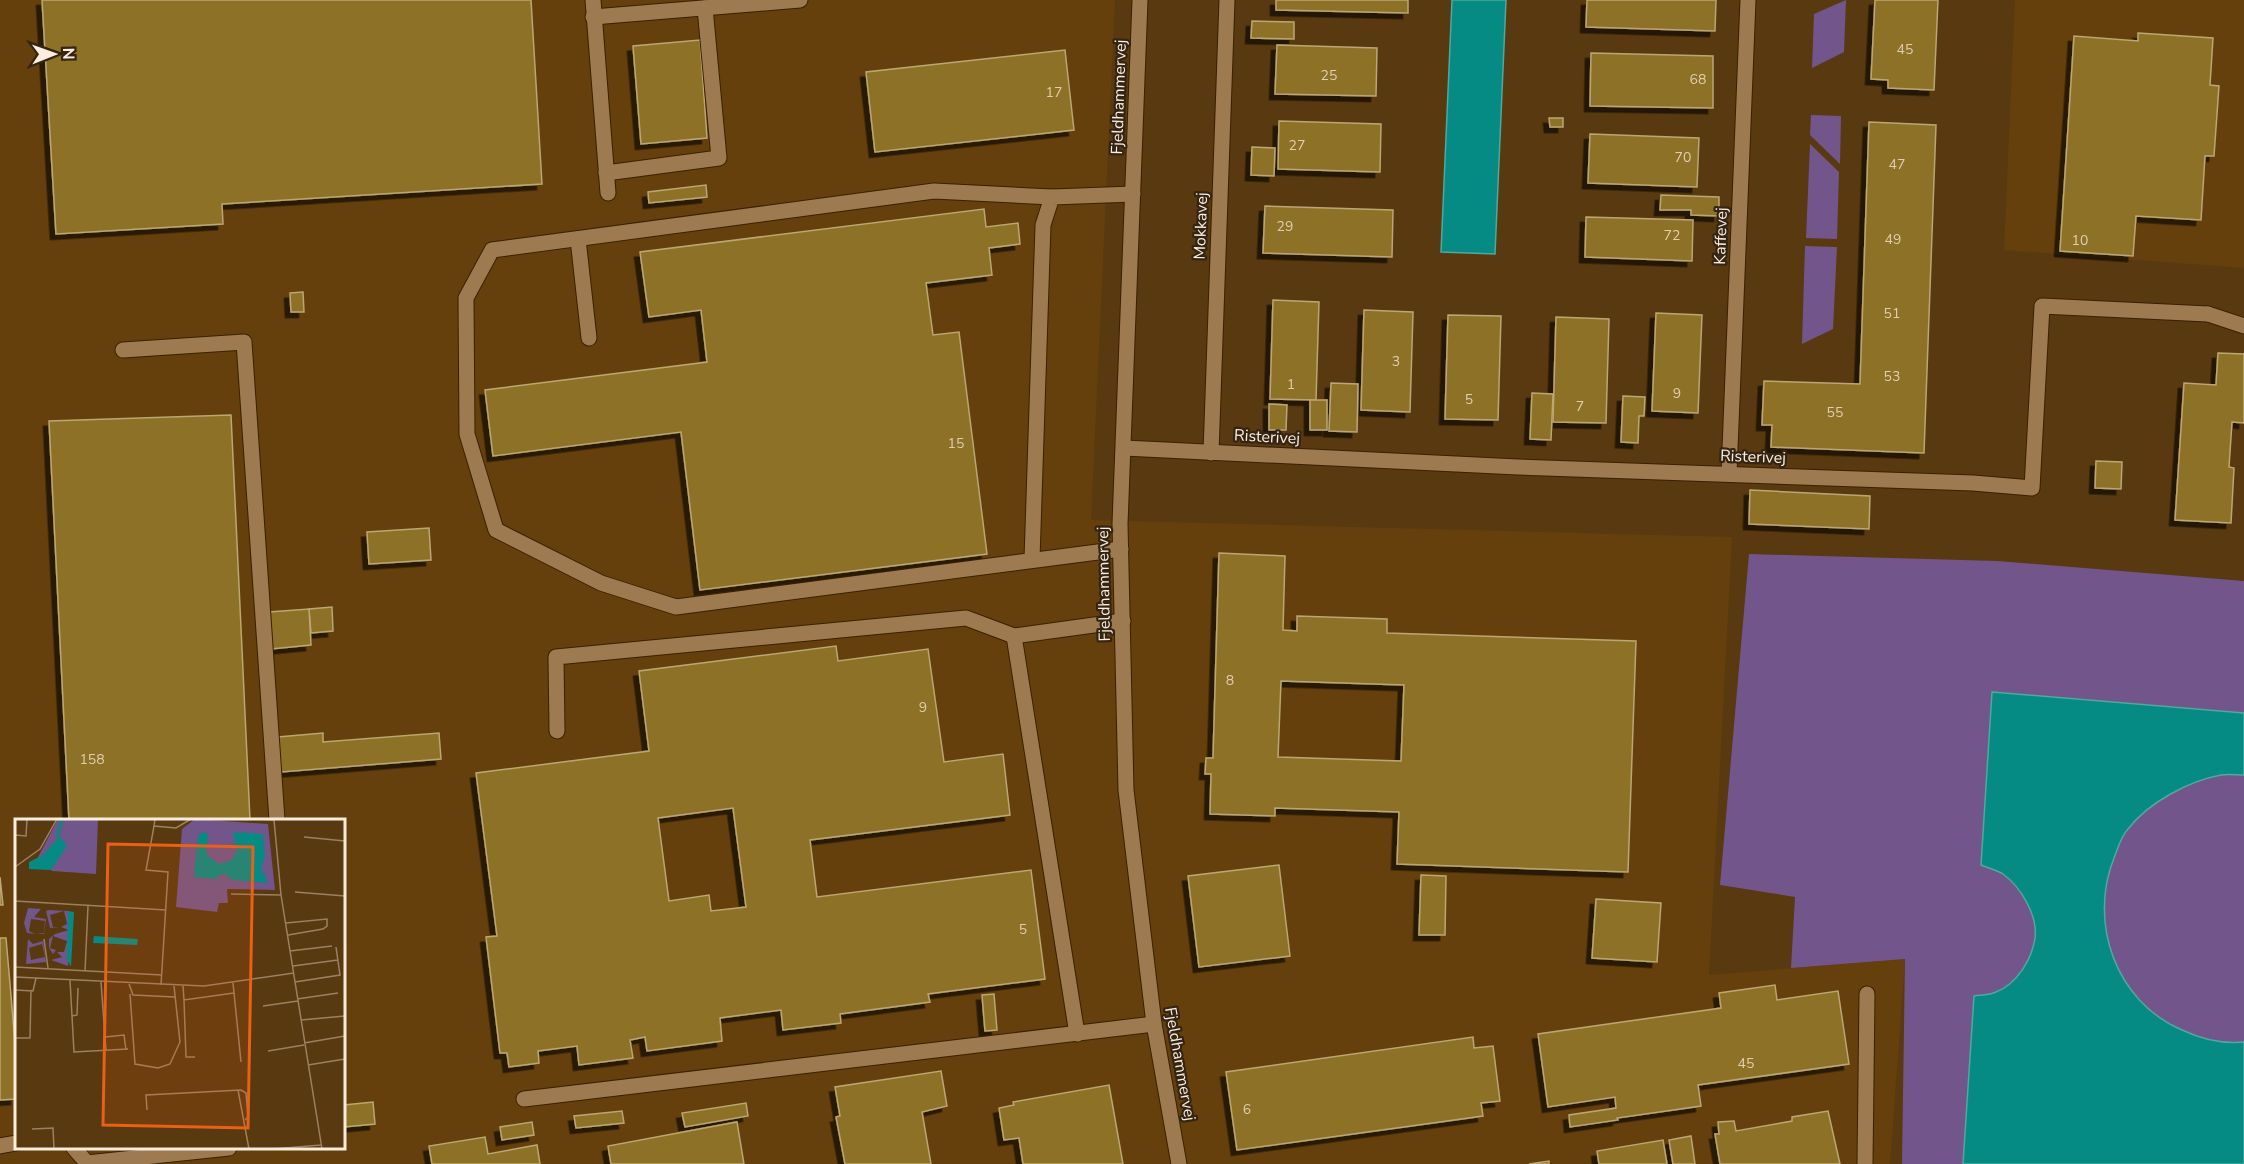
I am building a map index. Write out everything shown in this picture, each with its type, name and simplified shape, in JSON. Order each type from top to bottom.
[{"type":"street","points":[[593,0],[608,193]]},
{"type":"street","points":[[593,17],[800,0]]},
{"type":"street","name":"Fjeldhammervej","points":[[1140,0],[1121,549],[1126,790],[1154,1024],[1179,1164]]},
{"type":"street","name":"Mokkavej","points":[[1211,453],[1227,0]]},
{"type":"street","name":"Kaffevej","points":[[1729,474],[1748,0]]},
{"type":"street","points":[[606,173],[719,158],[705,8]]},
{"type":"street","points":[[1121,549],[676,607],[601,583],[496,530],[467,434],[466,298],[492,250],[934,191],[1052,197],[1133,194]]},
{"type":"street","points":[[1032,559],[1043,225],[1052,197]]},
{"type":"street","points":[[578,238],[589,338]]},
{"type":"street","name":"Risterivej","points":[[1124,448],[1974,483],[2032,488],[2042,306],[2208,314],[2244,326]]},
{"type":"street","points":[[123,350],[244,342],[278,819]]},
{"type":"street","points":[[557,731],[556,657],[966,618],[1014,636],[1123,621]]},
{"type":"street","points":[[1014,636],[1077,1034]]},
{"type":"street","points":[[1865,1164],[1867,994]]},
{"type":"street","points":[[524,1100],[1154,1024]]},
{"type":"street","points":[[0,1146],[15,1143]]},
{"type":"street","points":[[75,1149],[87,1163],[220,1149]]},
{"type":"shaded area","points":[[0,0],[1115,0],[1091,520],[1732,537],[1709,975],[1905,959],[1890,1164],[0,1164]]},
{"type":"shaded area","points":[[1846,0],[1844,52],[1812,68],[1814,14]]},
{"type":"shaded area","points":[[2015,0],[2244,0],[2244,268],[2004,250]]},
{"type":"shaded area","points":[[1811,115],[1841,116],[1840,164],[1810,135]]},
{"type":"shaded area","points":[[1810,144],[1839,172],[1837,239],[1806,238]]},
{"type":"shaded area","points":[[1805,246],[1837,247],[1833,329],[1802,344]]},
{"type":"shaded area","points":[[1749,554],[1997,561],[2244,581],[2244,1164],[1902,1164],[1905,959],[1791,968],[1795,897],[1720,885]]},
{"type":"water","points":[[1452,0],[1506,0],[1495,254],[1441,252]]},
{"type":"water","points":[[1992,692],[2244,713],[2244,775],[2221,775],[2195,782],[2170,794],[2136,819],[2123,835],[2114,858],[2107,883],[2104,908],[2113,958],[2125,980],[2140,1000],[2159,1017],[2189,1033],[2220,1041],[2244,1042],[2244,1164],[1963,1164],[1974,996],[1994,993],[2011,983],[2027,962],[2035,938],[2034,921],[2022,894],[2003,874],[1981,865]]},
{"type":"building","points":[[42,0],[531,0],[542,184],[222,204],[223,224],[56,234]]},
{"type":"building","points":[[1276,0],[1408,0],[1408,13],[1276,10]]},
{"type":"building","points":[[1587,0],[1716,0],[1715,31],[1586,27]]},
{"type":"building","points":[[1875,0],[1938,0],[1934,90],[1888,88],[1888,80],[1871,79]]},
{"type":"building","points":[[1252,21],[1294,22],[1294,39],[1251,38]]},
{"type":"building","points":[[2138,33],[2213,38],[2210,85],[2219,86],[2214,156],[2205,156],[2201,220],[2136,216],[2133,256],[2060,251],[2074,36],[2138,41]]},
{"type":"building","points":[[700,40],[707,138],[641,144],[633,46]]},
{"type":"building","points":[[1277,45],[1377,48],[1376,96],[1275,94]]},
{"type":"building","points":[[1065,50],[1074,130],[875,152],[866,72]]},
{"type":"building","points":[[1591,53],[1713,56],[1713,108],[1590,106]]},
{"type":"building","points":[[1549,118],[1563,118],[1563,127],[1550,127]]},
{"type":"building","points":[[1279,121],[1381,124],[1380,172],[1278,169]]},
{"type":"building","points":[[1869,122],[1936,125],[1924,453],[1771,447],[1772,425],[1762,425],[1764,381],[1860,384]]},
{"type":"building","points":[[1590,134],[1699,138],[1697,187],[1588,183]]},
{"type":"building","points":[[1252,147],[1275,148],[1274,176],[1251,175]]},
{"type":"building","points":[[706,185],[707,197],[649,203],[648,192]]},
{"type":"building","points":[[1661,195],[1719,197],[1719,216],[1691,215],[1691,210],[1660,210]]},
{"type":"building","points":[[1265,206],[1393,210],[1392,257],[1263,253]]},
{"type":"building","points":[[984,209],[986,227],[1018,223],[1020,244],[989,248],[992,275],[926,283],[933,335],[959,332],[987,554],[700,590],[681,432],[493,456],[485,390],[707,362],[701,310],[649,317],[640,252]]},
{"type":"building","points":[[1586,217],[1693,220],[1692,261],[1585,257]]},
{"type":"building","points":[[303,292],[304,312],[291,312],[290,293]]},
{"type":"building","points":[[1273,300],[1319,302],[1316,400],[1270,399]]},
{"type":"building","points":[[1364,310],[1413,312],[1410,412],[1361,410]]},
{"type":"building","points":[[1656,313],[1702,315],[1698,413],[1652,411]]},
{"type":"building","points":[[1448,315],[1501,316],[1498,420],[1445,419]]},
{"type":"building","points":[[1556,317],[1609,319],[1606,423],[1553,422]]},
{"type":"building","points":[[2218,353],[2244,354],[2244,423],[2232,422],[2229,467],[2234,468],[2231,523],[2175,520],[2184,383],[2216,385]]},
{"type":"building","points":[[1331,383],[1358,384],[1357,432],[1329,431]]},
{"type":"building","points":[[1532,393],[1553,394],[1551,440],[1530,439]]},
{"type":"building","points":[[1623,396],[1645,397],[1644,416],[1639,416],[1638,443],[1621,442]]},
{"type":"building","points":[[1310,400],[1327,400],[1327,430],[1310,430]]},
{"type":"building","points":[[1269,404],[1287,405],[1286,430],[1269,430]]},
{"type":"building","points":[[231,415],[250,819],[69,819],[49,421]]},
{"type":"building","points":[[2096,461],[2122,462],[2121,489],[2095,488]]},
{"type":"building","points":[[1750,490],[1870,496],[1869,529],[1749,524]]},
{"type":"building","points":[[429,528],[431,560],[369,564],[367,532]]},
{"type":"building","points":[[1219,553],[1285,556],[1283,630],[1297,631],[1297,616],[1387,619],[1387,633],[1636,641],[1628,872],[1397,864],[1399,812],[1275,808],[1275,816],[1210,814],[1211,774],[1205,774],[1206,758],[1213,758]],"holes":[[[1281,681],[1404,685],[1401,761],[1278,757]]]},
{"type":"building","points":[[332,607],[333,631],[311,633],[309,609]]},
{"type":"building","points":[[309,609],[311,645],[271,649],[269,612]]},
{"type":"building","points":[[836,646],[838,661],[928,649],[944,762],[1003,754],[1010,815],[810,840],[817,897],[1031,870],[1045,979],[928,994],[930,1002],[840,1014],[841,1023],[783,1030],[781,1010],[720,1018],[722,1041],[647,1051],[645,1037],[630,1040],[633,1058],[579,1065],[577,1046],[538,1051],[539,1063],[509,1067],[507,1053],[500,1053],[486,937],[497,936],[476,773],[649,751],[639,671]],"holes":[[[733,808],[746,907],[711,911],[709,895],[669,901],[658,818]]]},
{"type":"building","points":[[323,733],[323,742],[439,733],[441,759],[281,772],[278,737]]},
{"type":"building","points":[[1279,865],[1290,956],[1199,967],[1188,876]]},
{"type":"building","points":[[1421,875],[1446,876],[1445,935],[1419,935]]},
{"type":"building","points":[[0,877],[3,905],[0,905]]},
{"type":"building","points":[[1596,899],[1661,903],[1657,962],[1592,958]]},
{"type":"building","points":[[0,938],[6,938],[15,1042],[15,1099],[0,1100]]},
{"type":"building","points":[[1775,985],[1777,1000],[1838,991],[1849,1064],[1698,1085],[1701,1106],[1570,1127],[1569,1115],[1616,1108],[1615,1097],[1548,1107],[1538,1034],[1721,1008],[1719,993]]},
{"type":"building","points":[[994,994],[997,1030],[985,1031],[982,995]]},
{"type":"building","points":[[1473,1037],[1474,1048],[1493,1046],[1500,1101],[1481,1103],[1483,1116],[1237,1150],[1226,1072]]},
{"type":"building","points":[[941,1071],[947,1106],[922,1112],[931,1164],[845,1164],[836,1117],[840,1116],[835,1087]]},
{"type":"building","points":[[1109,1085],[1123,1164],[1023,1164],[1019,1138],[1004,1140],[999,1108],[1014,1105],[1013,1102]]},
{"type":"building","points":[[373,1102],[375,1124],[345,1127],[345,1105]]},
{"type":"building","points":[[746,1103],[748,1116],[685,1127],[682,1113]]},
{"type":"building","points":[[622,1111],[624,1123],[576,1128],[574,1116]]},
{"type":"building","points":[[1828,1111],[1840,1164],[1720,1164],[1715,1134],[1719,1134],[1718,1122],[1734,1121],[1736,1131],[1792,1121],[1792,1117]]},
{"type":"building","points":[[532,1122],[534,1135],[502,1140],[500,1127]]},
{"type":"building","points":[[737,1122],[744,1164],[611,1164],[608,1146]]},
{"type":"building","points":[[1691,1136],[1695,1164],[1673,1164],[1669,1140]]},
{"type":"building","points":[[485,1137],[488,1154],[537,1145],[540,1164],[432,1164],[429,1146]]},
{"type":"building","points":[[1663,1140],[1667,1164],[1599,1164],[1597,1151]]},
{"type":"building","points":[[1549,1161],[1549,1164],[1529,1164]]}]
